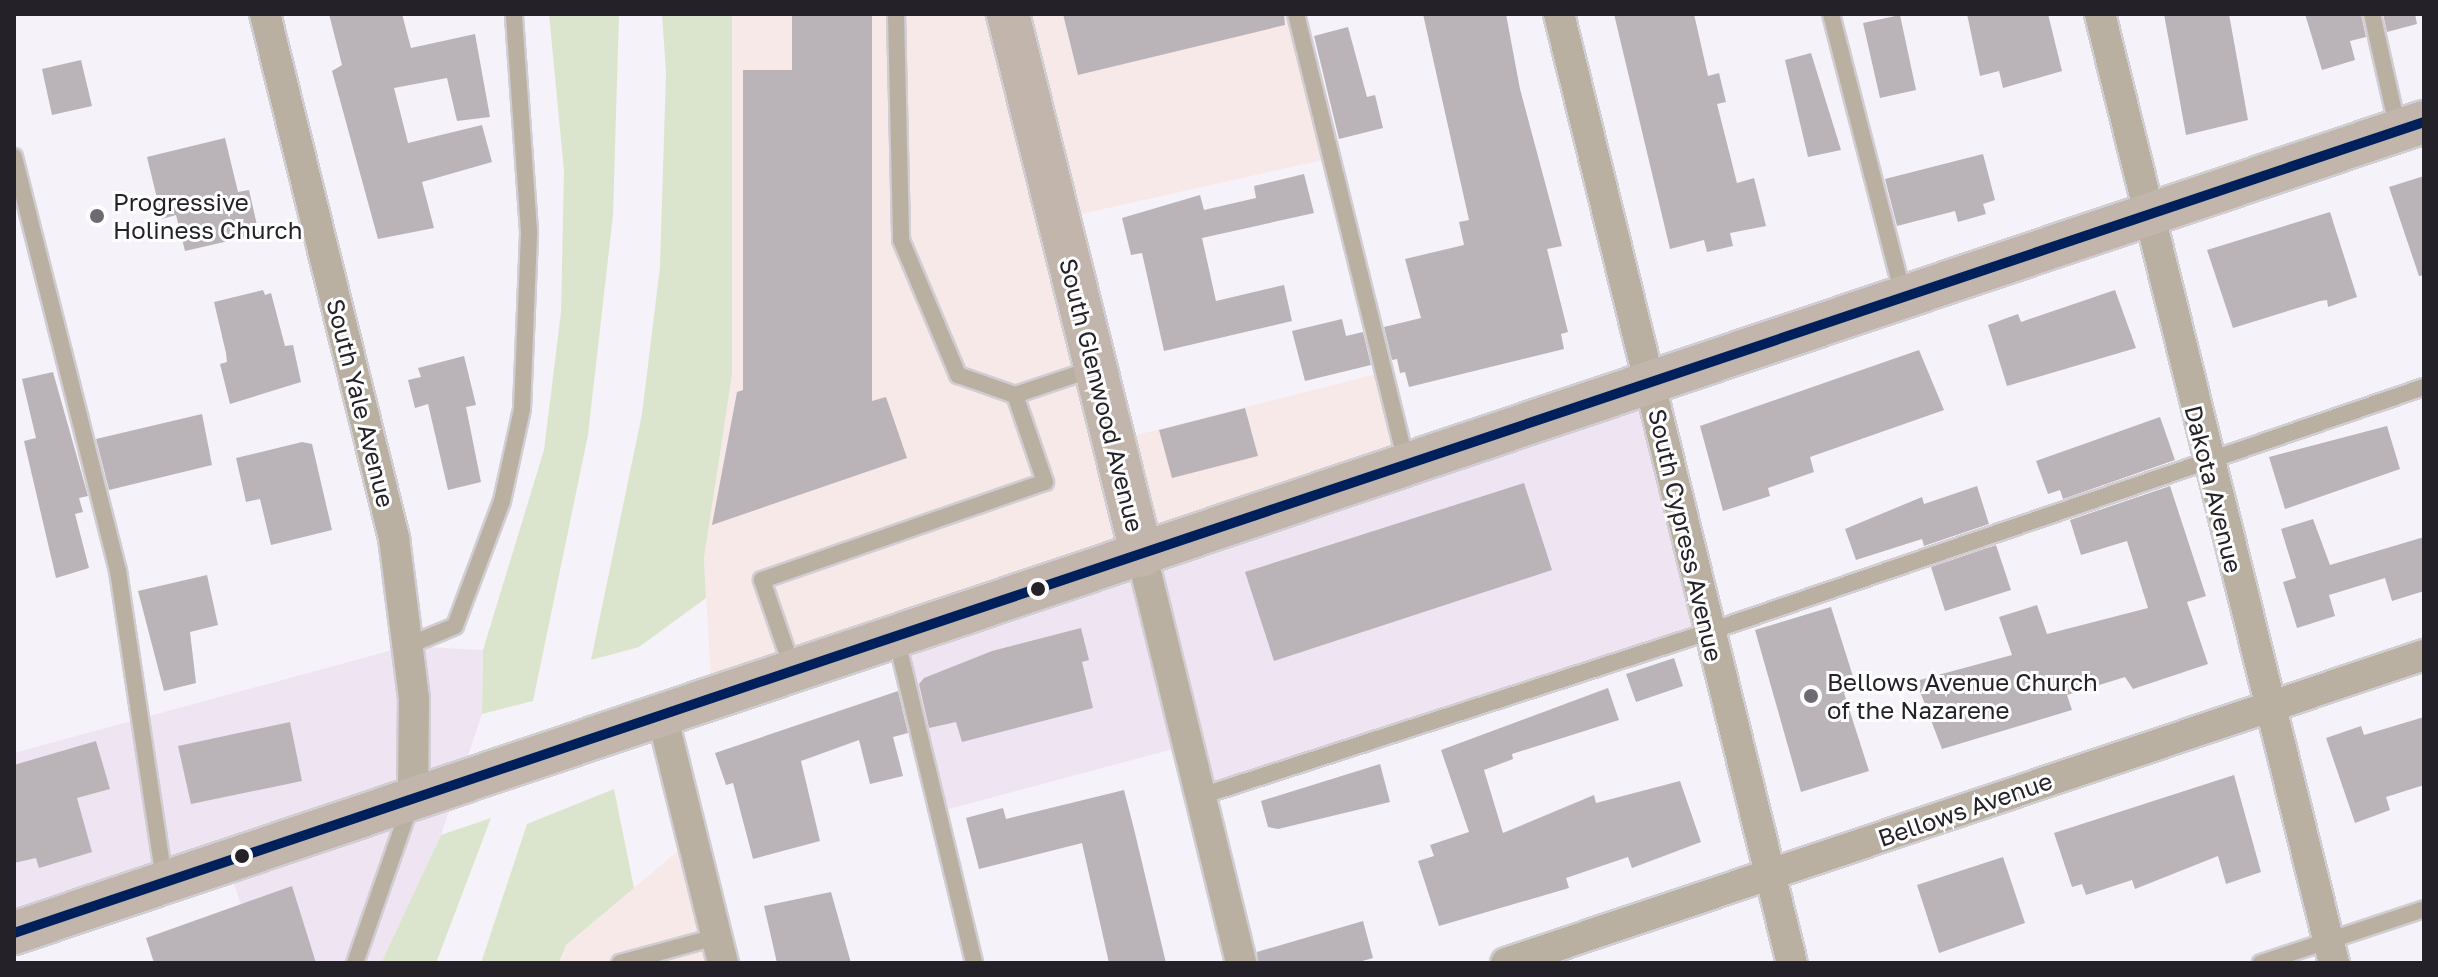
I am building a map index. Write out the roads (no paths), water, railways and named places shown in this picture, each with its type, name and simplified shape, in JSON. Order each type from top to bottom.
[{"type":"street","name":"South Yale Avenue","points":[[265,14],[394,538],[414,698],[413,798]]},
{"type":"street","name":"South Glenwood Avenue","points":[[1008,14],[1241,963]]},
{"type":"street","name":"South Cypress Avenue","points":[[1559,14],[1708,632],[1792,963]]},
{"type":"street","name":"Dakota Avenue","points":[[2100,14],[2207,463],[2331,952]]},
{"type":"street","points":[[14,933],[2411,127]]},
{"type":"street","name":"Bellows Avenue","points":[[1506,963],[2424,655]]},
{"type":"street","points":[[662,715],[720,950]]},
{"type":"lane","points":[[407,646],[455,626],[502,501],[522,409],[529,231],[514,14]]},
{"type":"lane","points":[[896,14],[901,240],[958,375],[1015,395],[1096,368]]},
{"type":"lane","points":[[1296,14],[1407,466]]},
{"type":"lane","points":[[1831,14],[1904,298]]},
{"type":"lane","points":[[2372,14],[2411,127]]},
{"type":"lane","points":[[14,157],[118,571],[164,882]]},
{"type":"lane","points":[[1201,796],[1708,632],[2424,387]]},
{"type":"lane","points":[[794,671],[762,580],[1045,482],[1015,395]]},
{"type":"lane","points":[[896,637],[974,963]]},
{"type":"lane","points":[[355,963],[413,798]]},
{"type":"lane","points":[[2261,963],[2331,952],[2424,909]]},
{"type":"lane","points":[[620,963],[720,950]]},
{"type":"place","name":"Progressive Holiness Church","points":[[97,216]]},
{"type":"place","name":"Bellows Avenue Church of the Nazarene","points":[[1811,696]]}]
